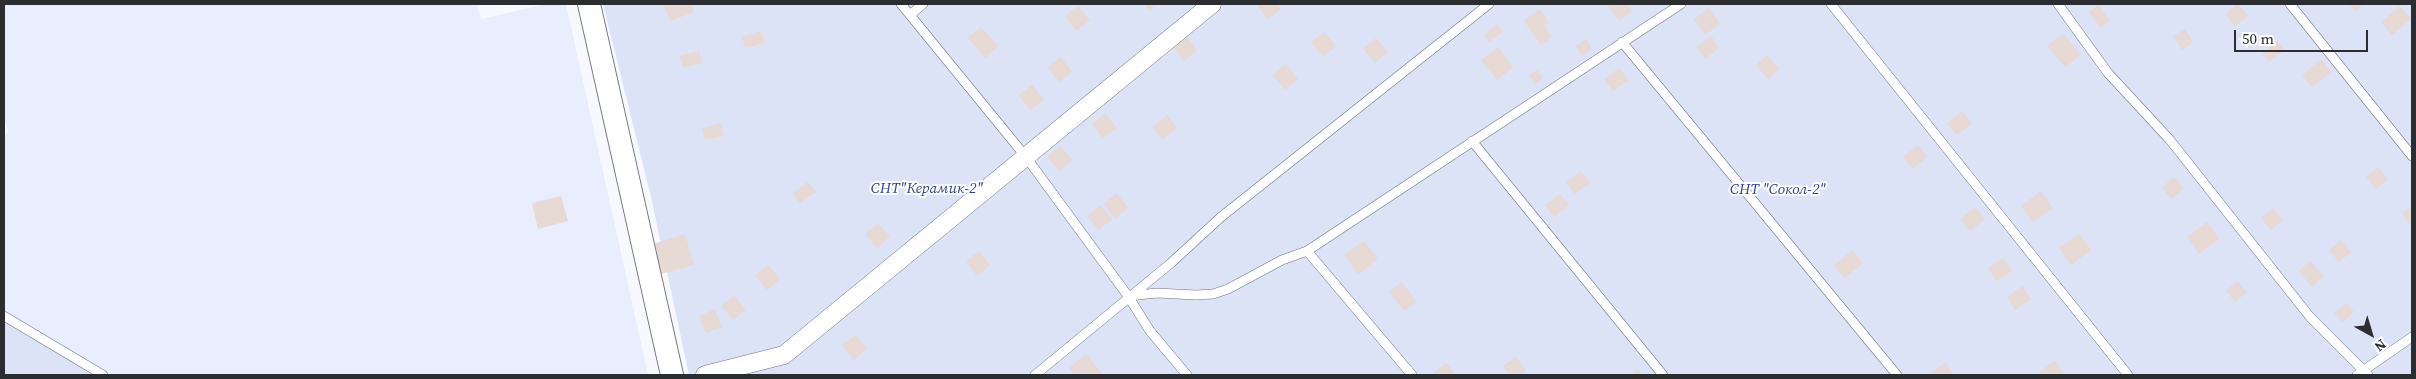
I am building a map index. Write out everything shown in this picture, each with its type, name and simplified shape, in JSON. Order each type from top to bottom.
[{"type":"street","points":[[589,4],[672,375]]},
{"type":"street","points":[[704,375],[784,355],[1212,4]]},
{"type":"lane","points":[[901,4],[1026,157],[1128,296],[1150,330],[1187,375]]},
{"type":"lane","points":[[910,15],[923,4]]},
{"type":"lane","points":[[1035,375],[1128,296],[1171,263],[1222,218],[1489,4]]},
{"type":"lane","points":[[1128,296],[1157,292],[1196,296],[1213,294],[1228,289],[1282,260],[1307,251],[1681,4]]},
{"type":"lane","points":[[1831,4],[2128,375]]},
{"type":"lane","points":[[2058,4],[2108,73],[2170,140],[2310,317],[2363,374],[2412,337]]},
{"type":"lane","points":[[2290,4],[2412,156]]},
{"type":"lane","points":[[1622,42],[1898,375]]},
{"type":"lane","points":[[1472,141],[1663,375]]},
{"type":"lane","points":[[1307,251],[1412,375]]},
{"type":"lane","points":[[4,316],[102,375]]},
{"type":"shaded area","points":[[4,4],[477,4],[481,19],[546,4],[566,4],[648,375],[92,375],[4,312],[4,140],[8,131],[4,116]]},
{"type":"green space","points":[[603,4],[2412,4],[2412,375],[689,375],[651,197]]},
{"type":"green space","points":[[4,312],[15,321],[92,375],[4,375]]},
{"type":"building","points":[[663,4],[691,4],[694,12],[670,21]]},
{"type":"building","points":[[1144,4],[1157,4],[1149,10]]},
{"type":"building","points":[[1256,4],[1277,4],[1281,9],[1268,19]]},
{"type":"building","points":[[1607,4],[1627,4],[1632,11],[1619,21]]},
{"type":"building","points":[[2238,4],[2248,16],[2235,26],[2225,14]]},
{"type":"building","points":[[2349,4],[2364,4],[2355,11]]},
{"type":"building","points":[[2098,5],[2110,20],[2101,28],[2089,12]]},
{"type":"building","points":[[1078,6],[1090,20],[1076,31],[1065,16]]},
{"type":"building","points":[[2400,6],[2411,19],[2392,35],[2381,22]]},
{"type":"building","points":[[1709,8],[1720,24],[1705,35],[1694,19]]},
{"type":"building","points":[[1540,9],[1549,22],[1544,26],[1552,37],[1541,45],[1524,21]]},
{"type":"building","points":[[1497,24],[1503,31],[1489,42],[1484,35]]},
{"type":"building","points":[[981,27],[998,46],[985,58],[968,38]]},
{"type":"building","points":[[2185,29],[2193,42],[2182,50],[2173,36]]},
{"type":"building","points":[[761,31],[764,43],[745,48],[742,36]]},
{"type":"building","points":[[1324,32],[1336,46],[1323,57],[1311,42]]},
{"type":"building","points":[[2063,33],[2081,55],[2065,67],[2047,46]]},
{"type":"building","points":[[1186,36],[1197,50],[1184,61],[1173,47]]},
{"type":"building","points":[[1711,36],[1719,48],[1705,59],[1696,47]]},
{"type":"building","points":[[1376,38],[1388,52],[1375,63],[1363,49]]},
{"type":"building","points":[[1586,39],[1592,49],[1582,56],[1576,46]]},
{"type":"building","points":[[2277,41],[2285,50],[2269,62],[2262,53]]},
{"type":"building","points":[[1498,47],[1513,67],[1497,80],[1481,60]]},
{"type":"building","points":[[699,51],[702,63],[683,68],[679,56]]},
{"type":"building","points":[[1767,55],[1779,69],[1768,79],[1756,65]]},
{"type":"building","points":[[1061,57],[1072,72],[1059,82],[1047,67]]},
{"type":"building","points":[[2321,59],[2331,72],[2312,87],[2302,75]]},
{"type":"building","points":[[1286,64],[1298,79],[1285,90],[1273,75]]},
{"type":"building","points":[[1619,68],[1628,80],[1613,91],[1604,79]]},
{"type":"building","points":[[1537,70],[1543,78],[1535,84],[1529,75]]},
{"type":"building","points":[[1032,85],[1044,100],[1030,110],[1019,95]]},
{"type":"building","points":[[1962,111],[1972,123],[1957,135],[1947,123]]},
{"type":"building","points":[[1105,113],[1117,128],[1103,138],[1092,124]]},
{"type":"building","points":[[1167,115],[1177,128],[1163,140],[1152,127]]},
{"type":"building","points":[[721,123],[724,136],[705,140],[702,128]]},
{"type":"building","points":[[1918,145],[1927,157],[1913,169],[1903,157]]},
{"type":"building","points":[[1061,146],[1072,160],[1059,171],[1047,156]]},
{"type":"building","points":[[2378,167],[2388,179],[2376,189],[2366,177]]},
{"type":"building","points":[[1581,171],[1590,183],[1575,194],[1566,182]]},
{"type":"building","points":[[2174,177],[2184,189],[2171,199],[2162,187]]},
{"type":"building","points":[[808,182],[816,192],[800,203],[793,193]]},
{"type":"building","points":[[2041,191],[2053,208],[2033,222],[2021,206]]},
{"type":"building","points":[[1117,193],[1128,208],[1115,218],[1103,204]]},
{"type":"building","points":[[1560,194],[1569,205],[1554,217],[1545,205]]},
{"type":"building","points":[[561,196],[568,221],[538,229],[532,203]]},
{"type":"building","points":[[1100,205],[1112,219],[1099,230],[1087,216]]},
{"type":"building","points":[[2412,206],[2412,227],[2402,213]]},
{"type":"building","points":[[1975,207],[1985,219],[1970,231],[1960,219]]},
{"type":"building","points":[[2273,208],[2283,220],[2271,230],[2261,218]]},
{"type":"building","points":[[2207,222],[2219,239],[2199,254],[2187,237]]},
{"type":"building","points":[[878,223],[890,237],[877,248],[865,234]]},
{"type":"building","points":[[685,234],[694,265],[661,274],[653,244]]},
{"type":"building","points":[[2079,234],[2091,250],[2071,265],[2059,248]]},
{"type":"building","points":[[2341,240],[2351,252],[2339,262],[2329,250]]},
{"type":"building","points":[[1364,241],[1378,259],[1358,274],[1344,255]]},
{"type":"building","points":[[1852,250],[1863,263],[1845,278],[1834,266]]},
{"type":"building","points":[[979,251],[990,265],[977,276],[966,261]]},
{"type":"building","points":[[2003,258],[2012,271],[1996,281],[1988,268]]},
{"type":"building","points":[[2310,261],[2324,276],[2312,287],[2299,271]]},
{"type":"building","points":[[768,265],[780,279],[767,290],[755,275]]},
{"type":"building","points":[[2237,281],[2247,292],[2235,302],[2226,291]]},
{"type":"building","points":[[1402,282],[1417,302],[1404,311],[1389,292]]},
{"type":"building","points":[[2022,286],[2031,299],[2015,310],[2007,297]]},
{"type":"building","points":[[734,295],[746,310],[733,320],[721,306]]},
{"type":"building","points":[[2346,303],[2354,312],[2342,322],[2334,313]]},
{"type":"building","points":[[715,309],[722,327],[706,333],[699,316]]},
{"type":"building","points":[[856,335],[867,349],[854,360],[842,345]]},
{"type":"building","points":[[1086,354],[1103,375],[1075,375],[1069,368]]},
{"type":"building","points":[[1516,357],[1526,371],[1520,375],[1510,375],[1503,366]]},
{"type":"building","points":[[2055,361],[2064,374],[2042,375],[2039,372]]},
{"type":"building","points":[[1946,362],[1954,375],[1932,375],[1930,373]]},
{"type":"building","points":[[1446,363],[1456,375],[1435,375],[1433,373]]},
{"type":"building","points":[[1638,369],[1642,375],[1629,375]]},
{"type":"park label","name":"СНТ\"Керамик-2\"","points":[[927,189]]},
{"type":"park label","name":"СНТ \"Сокол-2\"","points":[[1778,190]]}]
